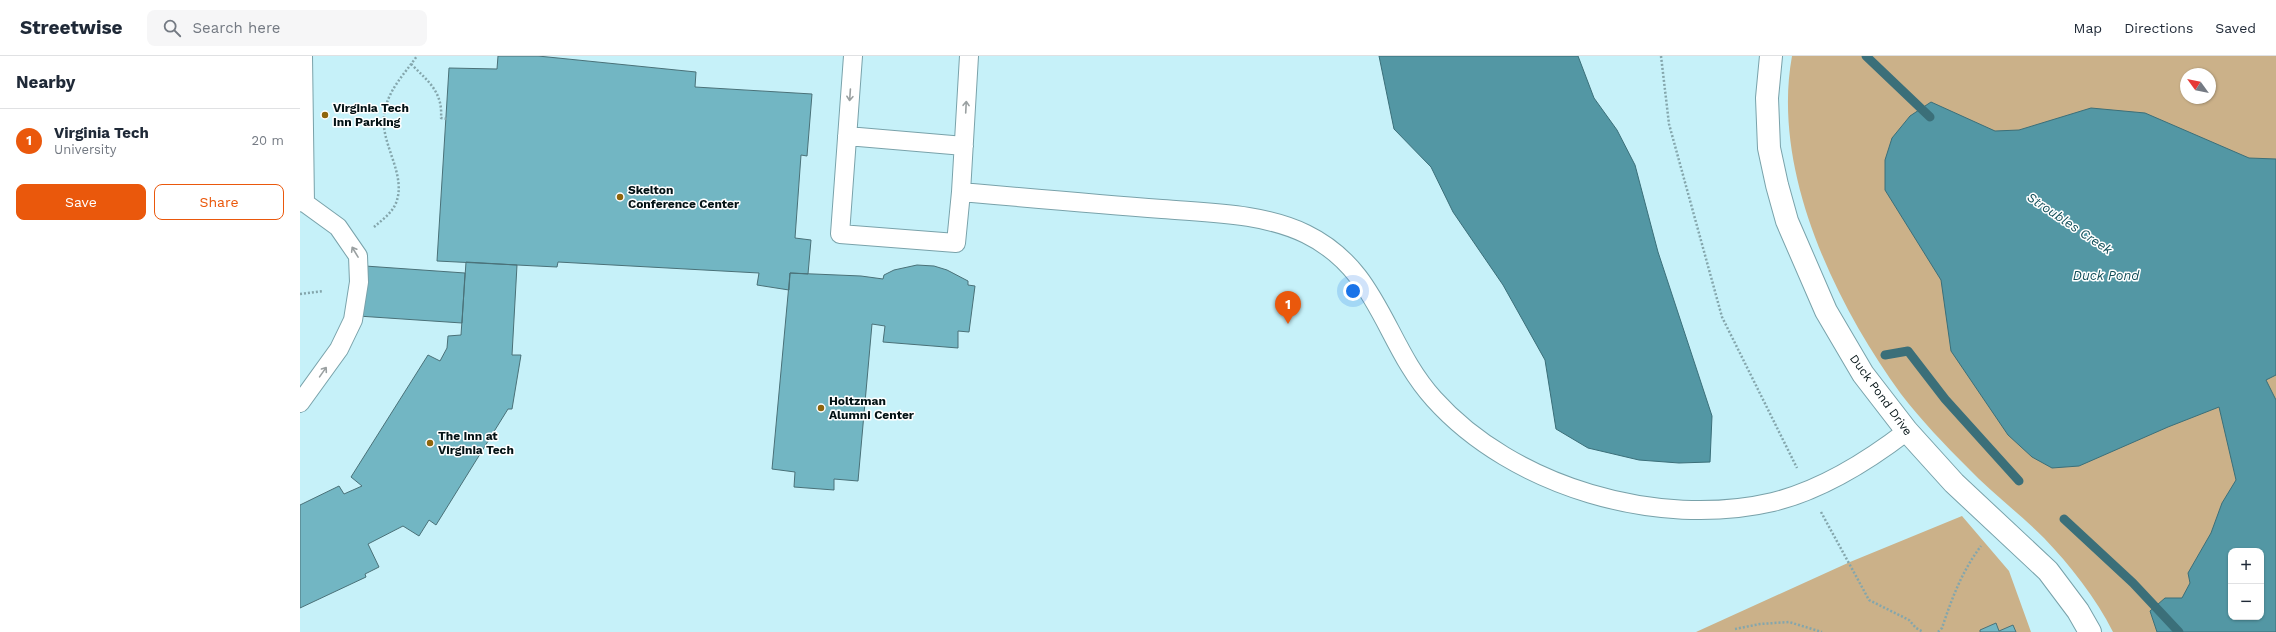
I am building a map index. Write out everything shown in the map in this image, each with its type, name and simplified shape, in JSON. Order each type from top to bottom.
[{"type":"street","name":"Duck Pond Drive","points":[[1771,56],[1767,98],[1770,148],[1777,185],[1787,221],[1826,311],[1863,374],[1907,431],[1954,483],[2048,571],[2078,611],[2090,632]]},
{"type":"lane","points":[[300,403],[340,349],[353,320],[359,282],[358,256],[338,227],[302,203],[302,56]]},
{"type":"lane","points":[[853,56],[840,234],[956,243],[961,192],[969,56]]},
{"type":"lane","points":[[847,136],[964,146]]},
{"type":"lane","points":[[961,192],[1224,214],[1276,222],[1306,234],[1330,248],[1354,270],[1372,293],[1419,379],[1453,419],[1477,437],[1533,472],[1563,485],[1596,496],[1629,504],[1696,509],[1734,508],[1773,502],[1809,490],[1880,452],[1907,431]]},
{"type":"path","points":[[374,227],[390,213],[396,203],[398,194],[396,174],[384,134],[384,117],[387,100],[397,82],[416,56]]},
{"type":"path","points":[[1661,56],[1669,124],[1722,317],[1800,474]]},
{"type":"path","points":[[411,64],[436,89],[440,99],[441,118],[448,119]]},
{"type":"path","points":[[300,294],[323,291]]},
{"type":"path","points":[[1819,508],[1869,600],[1909,620],[1916,628],[1923,632]]},
{"type":"path","points":[[1938,632],[1942,628],[1955,590],[1971,559],[1983,544]]},
{"type":"path","points":[[1735,629],[1760,624],[1789,622],[1822,632]]},
{"type":"shaded area","points":[[1792,56],[2276,56],[2276,632],[2113,632],[2091,594],[2063,559],[2044,538],[1977,477],[1933,432],[1901,394],[1877,358],[1853,319],[1832,277],[1814,234],[1800,189],[1791,145],[1788,100]]},
{"type":"shaded area","points":[[1962,516],[2009,571],[2031,632],[1696,632],[1850,562]]},
{"type":"water","points":[[1379,56],[1578,56],[1594,98],[1617,130],[1635,165],[1658,252],[1712,416],[1710,462],[1679,463],[1639,460],[1588,448],[1556,429],[1545,360],[1503,285],[1453,212],[1431,167],[1394,129]]},
{"type":"water","name":"Duck Pond","points":[[1931,102],[1995,131],[2019,130],[2091,108],[2145,113],[2249,158],[2276,159],[2276,375],[2266,380],[2276,400],[2276,632],[2157,632],[2150,611],[2165,598],[2182,598],[2190,583],[2188,573],[2211,533],[2222,503],[2236,480],[2219,407],[2168,427],[2079,466],[2052,468],[2032,457],[2008,435],[1951,351],[1941,280],[1885,190],[1885,160],[1892,138],[1910,116]]},
{"type":"building","name":"Skelton Conference Center","points":[[498,56],[538,56],[696,72],[695,87],[812,94],[807,156],[801,155],[795,238],[811,240],[808,274],[790,273],[789,290],[757,285],[759,273],[558,262],[557,267],[437,261],[449,68],[497,69]]},
{"type":"building","name":"The Inn at Virginia Tech","points":[[466,262],[517,265],[512,355],[521,355],[512,409],[508,409],[436,525],[429,520],[419,536],[403,526],[368,544],[379,567],[365,574],[366,577],[300,608],[300,505],[339,486],[344,494],[362,486],[351,477],[428,355],[440,361],[447,348],[448,336],[461,335]]},
{"type":"building","name":"Holtzman Alumni Center","points":[[917,265],[934,266],[947,270],[968,281],[968,285],[975,286],[969,332],[958,331],[958,348],[883,342],[885,326],[872,324],[858,481],[834,479],[834,490],[794,487],[795,472],[772,469],[790,273],[861,276],[883,279],[884,275],[894,270]]},
{"type":"building","points":[[365,266],[465,273],[462,323],[358,316]]},
{"type":"building","points":[[1996,623],[1999,631],[2013,625],[2016,632],[1980,632],[1980,630]]},
{"type":"waterway","name":"Stroubles Creek","points":[[1866,56],[1930,117]]},
{"type":"waterway","points":[[1885,355],[1908,351],[1945,399],[2019,481]]},
{"type":"waterway","points":[[2064,519],[2133,583],[2179,632]]},
{"type":"place","name":"Virginia Tech Inn Parking","points":[[325,115]]},
{"type":"place","name":"Skelton Conference Center","points":[[620,197]]},
{"type":"place","name":"Virginia Tech","points":[[1288,324]]},
{"type":"place","name":"Holtzman Alumni Center","points":[[821,408]]},
{"type":"place","name":"The Inn at Virginia Tech","points":[[430,443]]}]
